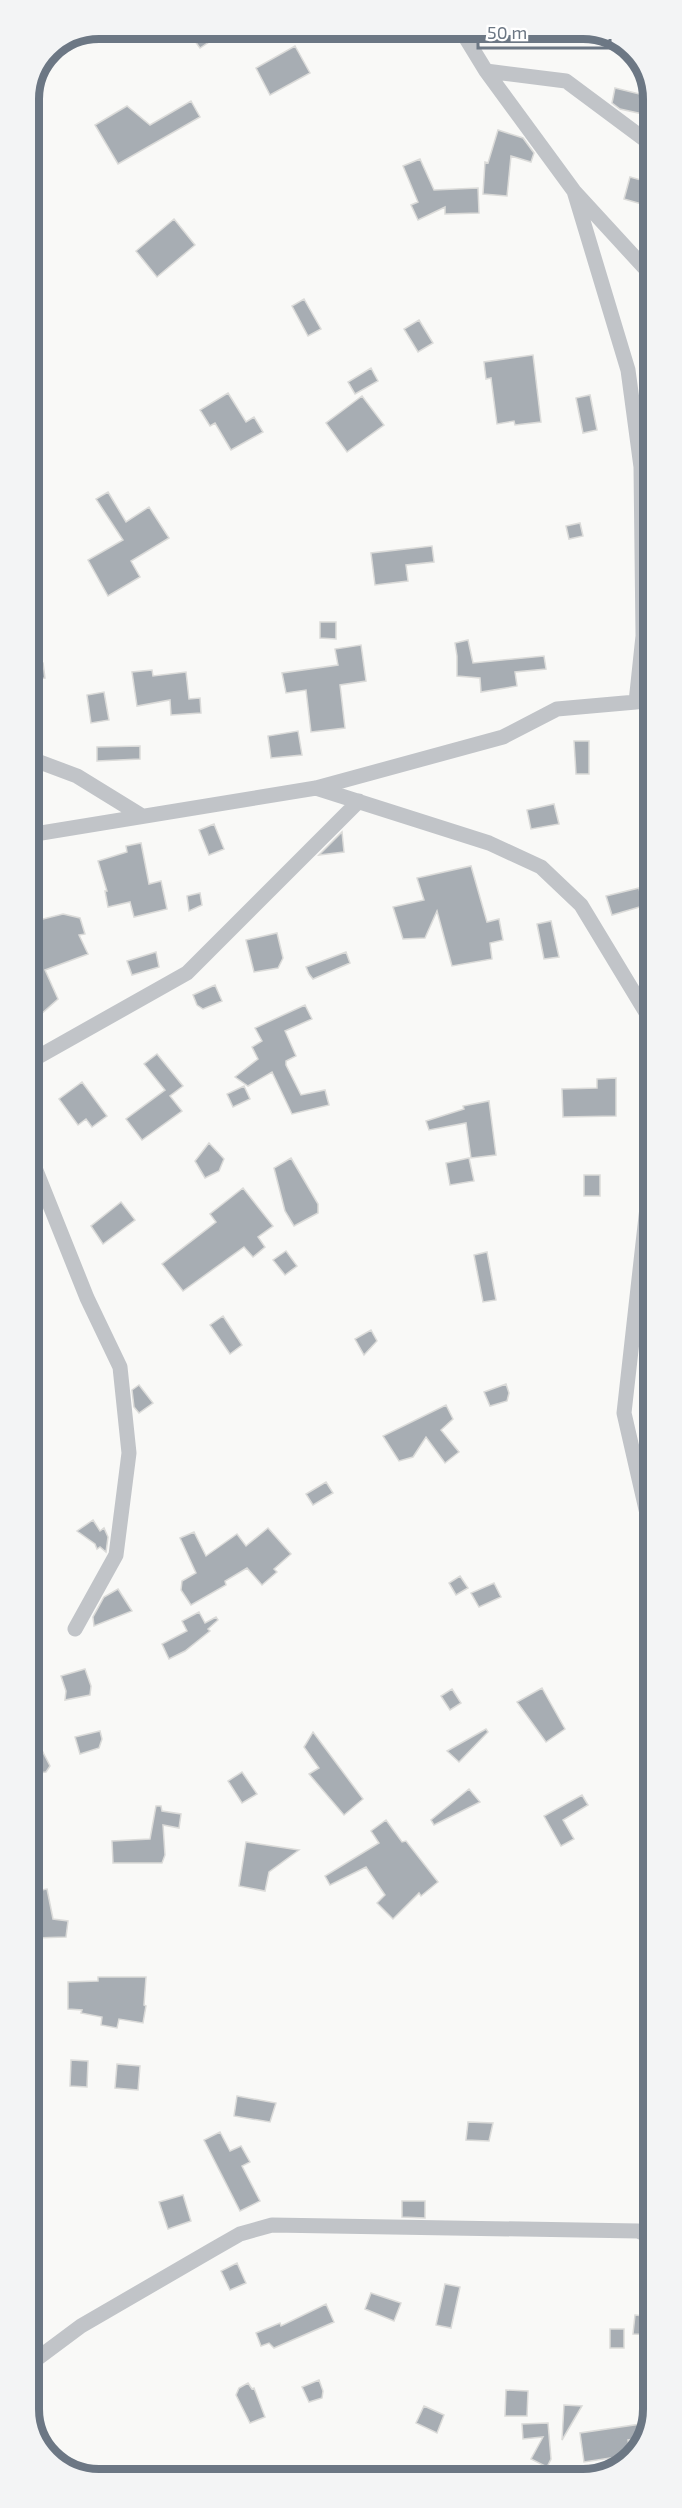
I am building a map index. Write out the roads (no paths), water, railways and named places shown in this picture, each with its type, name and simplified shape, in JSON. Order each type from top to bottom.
[{"type":"street","points":[[466,39],[486,71],[574,191],[643,266]]},
{"type":"street","points":[[486,71],[566,81],[643,138]]},
{"type":"street","points":[[574,191],[628,370],[641,466],[643,636],[636,702]]},
{"type":"street","points":[[39,833],[316,788],[503,737],[557,709],[636,702],[643,696]]},
{"type":"street","points":[[39,762],[77,776],[142,816]]},
{"type":"street","points":[[316,788],[489,843],[541,867],[581,905],[643,1007]]},
{"type":"street","points":[[39,1056],[187,974],[359,801]]},
{"type":"street","points":[[39,1178],[87,1298],[120,1367],[129,1453],[116,1555],[75,1629]]},
{"type":"street","points":[[643,1243],[624,1413],[643,1496]]},
{"type":"street","points":[[39,2357],[81,2326],[240,2234],[272,2225],[638,2231],[643,2233]]}]
